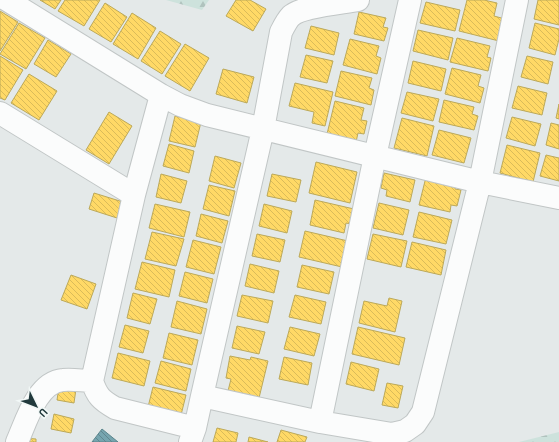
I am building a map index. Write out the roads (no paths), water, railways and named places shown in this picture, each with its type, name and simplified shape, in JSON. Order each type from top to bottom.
[{"type":"street","points":[[7,0],[161,95],[180,105],[207,115],[480,182],[559,198]]},
{"type":"street","points":[[161,95],[134,195],[92,381],[96,393],[104,402],[115,408],[192,435],[263,129],[281,32],[286,22],[292,15],[303,9],[358,0]]},
{"type":"street","points":[[320,422],[375,156],[410,0]]},
{"type":"street","points":[[202,396],[320,422],[392,434],[405,431],[415,424],[423,412],[480,182],[517,0]]},
{"type":"street","points":[[0,113],[134,195]]},
{"type":"street","points":[[17,442],[40,394],[47,386],[54,382],[63,380],[92,381]]}]
